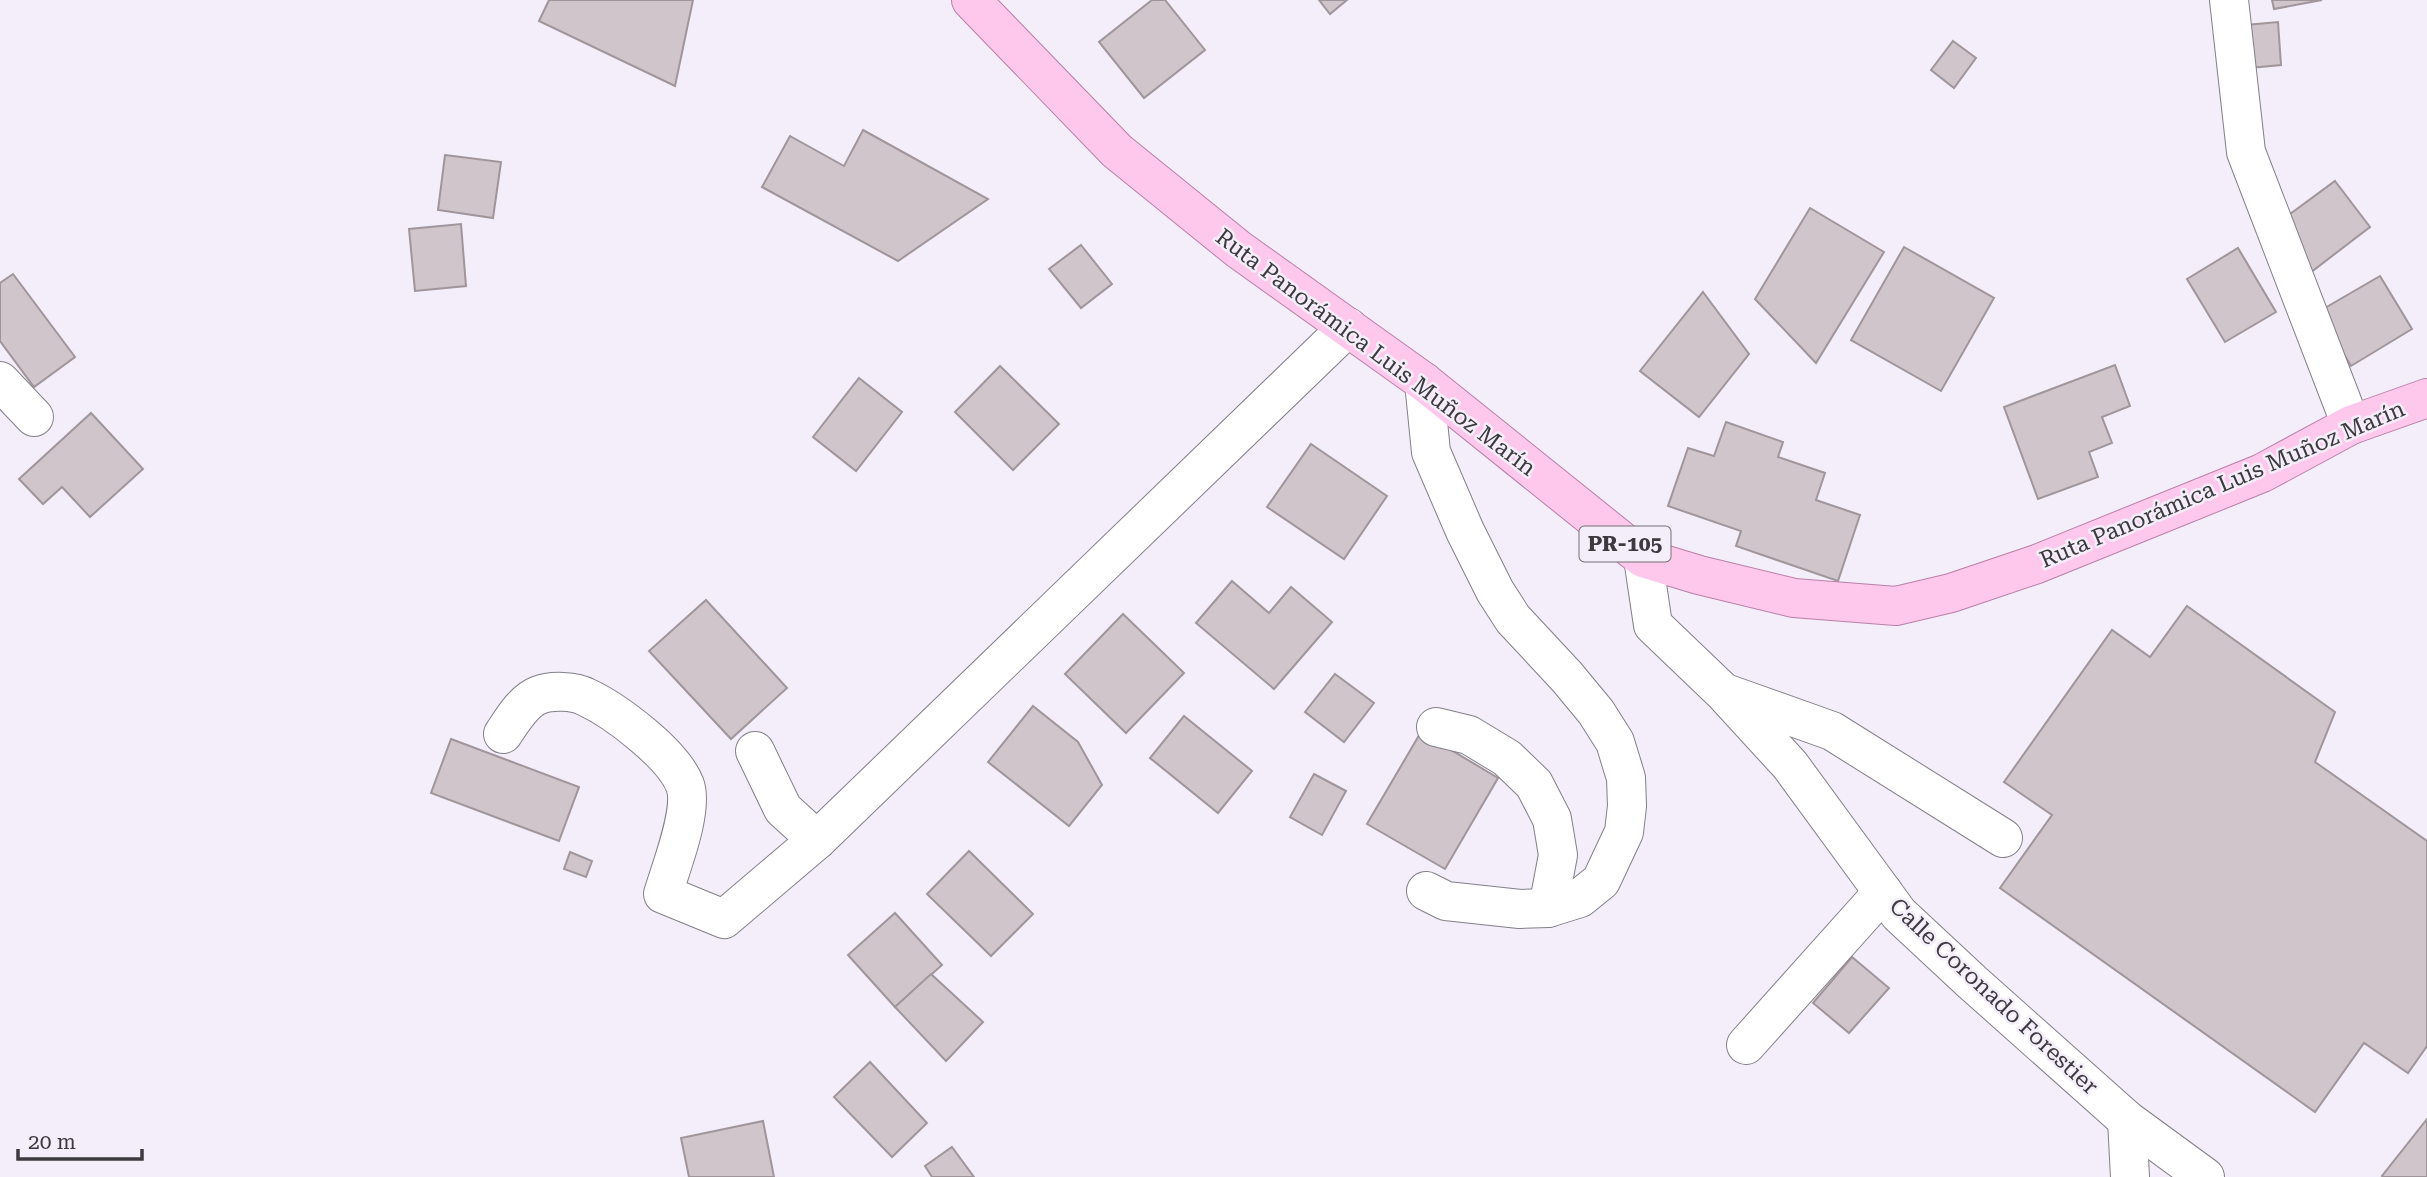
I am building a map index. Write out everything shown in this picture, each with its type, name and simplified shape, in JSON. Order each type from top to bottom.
[{"type":"main road","name":"Ruta Panorámica Luis Muñoz Marín","points":[[971,0],[1117,151],[1238,249],[1424,382],[1643,558],[1699,575],[1794,598],[1896,606],[1951,593],[2037,564],[2262,473],[2351,425],[2427,398]]},
{"type":"street","points":[[2229,0],[2246,152],[2351,425]]},
{"type":"street","points":[[503,734],[518,712],[538,695],[559,692],[584,695],[614,713],[656,747],[677,771],[686,787],[686,821],[663,894],[724,919],[817,840],[1349,327]]},
{"type":"street","points":[[0,381],[34,418]]},
{"type":"street","points":[[1424,382],[1431,452],[1495,592],[1513,619],[1542,648],[1596,712],[1615,742],[1626,778],[1625,832],[1601,881],[1580,898],[1548,908],[1520,909],[1456,903],[1426,891]]},
{"type":"street","name":"Calle Coronado Forestier","points":[[1643,558],[1653,625],[1723,692],[1790,765],[1899,914],[2127,1120],[2205,1177]]},
{"type":"street","points":[[1723,692],[1832,731],[2003,838]]},
{"type":"street","points":[[1436,727],[1469,735],[1507,758],[1534,784],[1552,819],[1558,855],[1548,908]]},
{"type":"street","points":[[755,751],[783,809],[817,840]]},
{"type":"street","points":[[1746,1045],[1883,892]]},
{"type":"street","points":[[2127,1120],[2130,1177]]},
{"type":"building","points":[[549,0],[693,0],[675,86],[539,21]]},
{"type":"building","points":[[1152,0],[1165,0],[1205,50],[1144,98],[1099,42]]},
{"type":"building","points":[[1319,0],[1347,0],[1330,14]]},
{"type":"building","points":[[2272,0],[2322,0],[2274,9]]},
{"type":"building","points":[[2278,22],[2281,65],[2250,68],[2246,25]]},
{"type":"building","points":[[1953,41],[1976,58],[1954,88],[1931,70]]},
{"type":"building","points":[[863,130],[988,199],[898,261],[762,187],[790,136],[844,166]]},
{"type":"building","points":[[445,155],[501,162],[493,218],[438,210]]},
{"type":"building","points":[[2335,181],[2370,227],[2306,276],[2286,217]]},
{"type":"building","points":[[1810,208],[1884,252],[1816,363],[1755,299]]},
{"type":"building","points":[[461,224],[466,286],[415,291],[409,229]]},
{"type":"building","points":[[1081,245],[1112,284],[1081,308],[1049,269]]},
{"type":"building","points":[[1904,247],[1994,298],[1941,391],[1851,340]]},
{"type":"building","points":[[2238,248],[2276,312],[2225,342],[2187,279]]},
{"type":"building","points":[[13,274],[75,357],[34,387],[0,341],[0,283]]},
{"type":"building","points":[[2380,276],[2412,329],[2351,366],[2318,312]]},
{"type":"building","points":[[1703,292],[1749,354],[1699,417],[1640,371]]},
{"type":"building","points":[[2115,365],[2130,406],[2102,417],[2112,443],[2089,452],[2098,477],[2038,499],[2004,407]]},
{"type":"building","points":[[1000,366],[1059,424],[1013,470],[955,412]]},
{"type":"building","points":[[859,378],[902,412],[856,471],[813,437]]},
{"type":"building","points":[[91,413],[143,469],[90,517],[62,487],[43,504],[19,479]]},
{"type":"building","points":[[1726,422],[1783,442],[1778,457],[1825,473],[1816,500],[1860,515],[1838,581],[1736,546],[1741,531],[1668,506],[1688,448],[1714,456]]},
{"type":"building","points":[[1311,444],[1387,496],[1344,559],[1267,507]]},
{"type":"building","points":[[1232,581],[1269,613],[1291,587],[1332,622],[1274,689],[1196,623]]},
{"type":"building","points":[[706,600],[787,688],[731,739],[649,651]]},
{"type":"building","points":[[2187,606],[2335,712],[2315,762],[2427,841],[2427,1046],[2408,1073],[2364,1043],[2315,1112],[2000,888],[2052,815],[2004,782],[2112,630],[2150,657]]},
{"type":"building","points":[[1123,614],[1184,673],[1126,733],[1065,674]]},
{"type":"building","points":[[1335,674],[1374,703],[1344,742],[1305,712]]},
{"type":"building","points":[[1033,706],[1078,742],[1102,785],[1069,826],[988,762]]},
{"type":"building","points":[[1184,716],[1252,771],[1218,813],[1150,758]]},
{"type":"building","points":[[1421,732],[1498,778],[1445,869],[1367,824]]},
{"type":"building","points":[[451,739],[579,787],[559,841],[431,793]]},
{"type":"building","points":[[1314,774],[1346,791],[1322,835],[1290,817]]},
{"type":"building","points":[[969,851],[1033,914],[991,956],[927,894]]},
{"type":"building","points":[[570,852],[592,861],[586,877],[564,869]]},
{"type":"building","points":[[895,913],[942,965],[895,1007],[848,955]]},
{"type":"building","points":[[1852,957],[1889,988],[1849,1033],[1813,1003]]},
{"type":"building","points":[[931,974],[983,1022],[946,1061],[895,1007]]},
{"type":"building","points":[[870,1062],[927,1123],[892,1157],[834,1097]]},
{"type":"building","points":[[2427,1119],[2427,1177],[2382,1176]]},
{"type":"building","points":[[763,1121],[774,1177],[689,1177],[681,1138]]},
{"type":"building","points":[[952,1147],[974,1177],[932,1177],[925,1166]]}]
